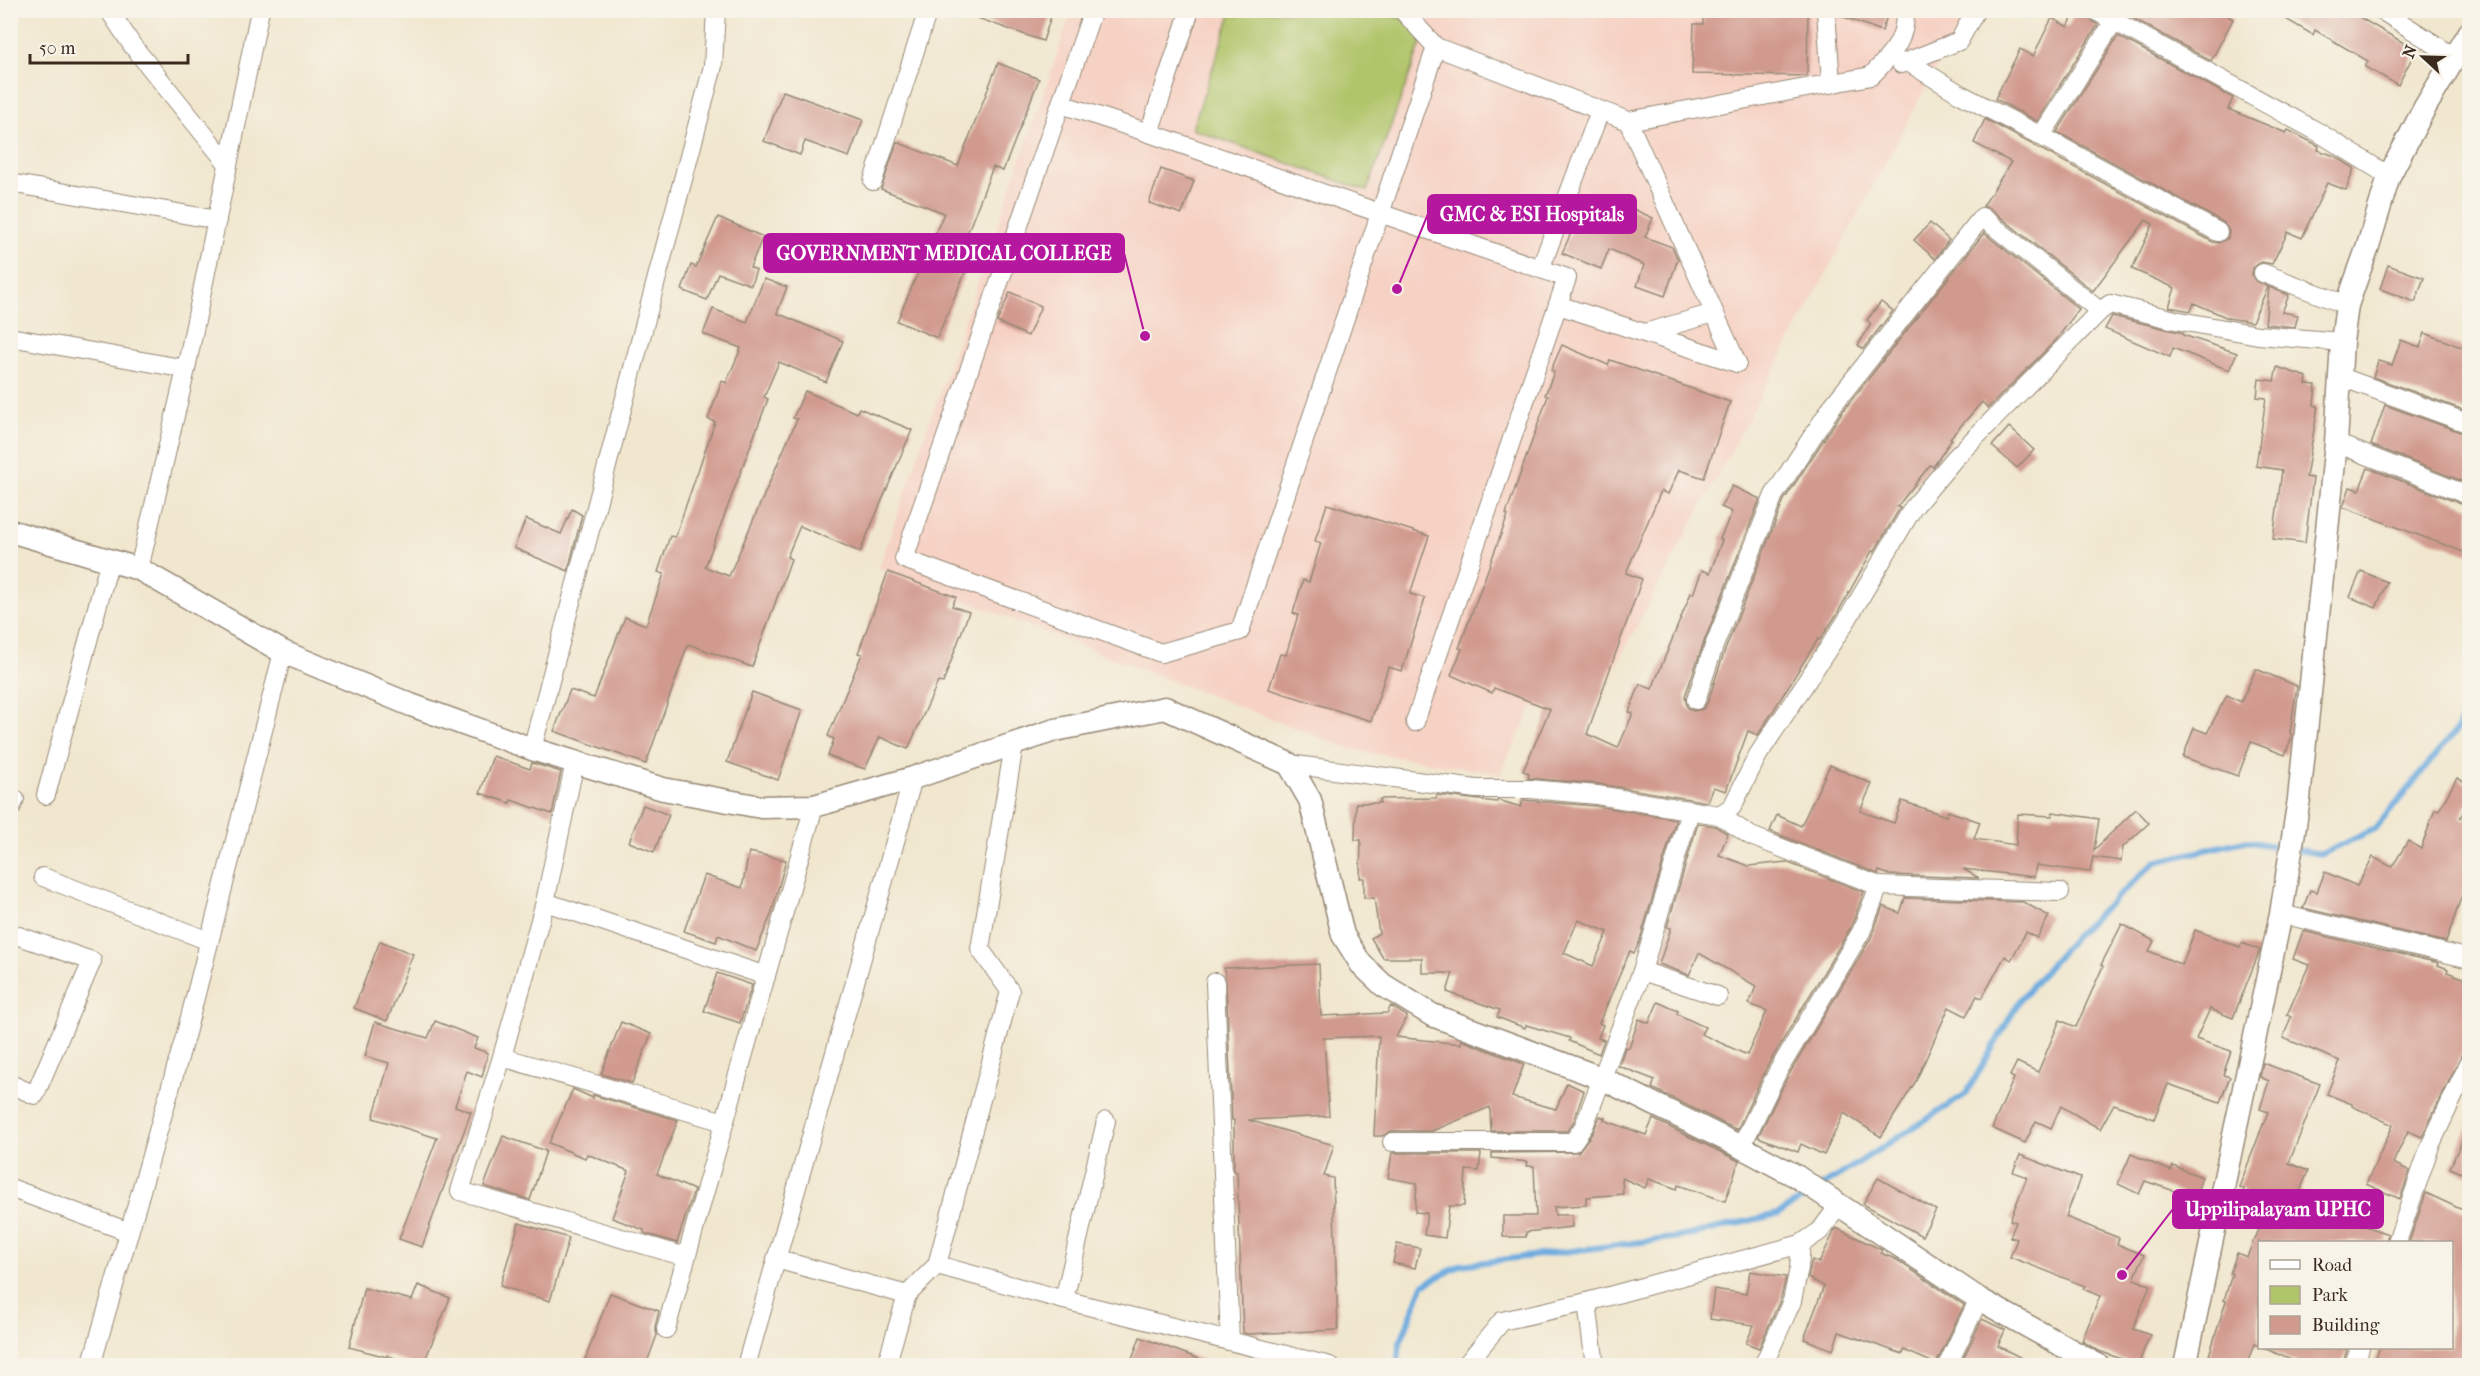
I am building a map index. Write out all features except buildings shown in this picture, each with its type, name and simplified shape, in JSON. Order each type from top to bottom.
[{"type":"street","points":[[109,10],[132,45],[228,164]]},
{"type":"street","points":[[139,569],[186,369],[260,10]]},
{"type":"street","points":[[532,749],[713,66],[716,10]]},
{"type":"street","points":[[873,181],[928,10]]},
{"type":"street","points":[[1093,10],[904,559],[1161,653],[1240,630],[1436,47]]},
{"type":"street","points":[[1149,133],[1190,10]]},
{"type":"street","points":[[1402,10],[1436,47],[1628,122],[1871,76],[1959,41],[1976,10]]},
{"type":"street","points":[[1826,10],[1831,84]]},
{"type":"street","points":[[1871,76],[1895,51],[1905,26],[1905,10]]},
{"type":"street","points":[[2094,10],[2318,132],[2389,176]]},
{"type":"street","points":[[2381,10],[2456,58]]},
{"type":"street","points":[[2041,136],[2114,21]]},
{"type":"street","points":[[2185,1365],[2281,914],[2299,799],[2336,443],[2342,342],[2347,305],[2389,176],[2424,109],[2456,58],[2469,32]]},
{"type":"street","points":[[1908,62],[1960,94],[2218,232]]},
{"type":"street","points":[[1061,104],[1541,267],[1567,278],[1415,722]]},
{"type":"street","points":[[1541,267],[1600,111]]},
{"type":"street","points":[[1558,305],[1737,363],[1628,122]]},
{"type":"street","points":[[10,183],[217,220]]},
{"type":"street","points":[[1696,700],[1714,646],[1774,495],[1833,405],[1982,217],[2100,311]]},
{"type":"street","points":[[2263,273],[2347,305]]},
{"type":"street","points":[[1719,815],[1732,807],[1758,755],[1847,620],[1913,508],[1955,458],[2100,311],[2110,304],[2175,320],[2258,335],[2342,342]]},
{"type":"street","points":[[1645,333],[1714,313]]},
{"type":"street","points":[[10,337],[186,369]]},
{"type":"street","points":[[2341,377],[2469,424]]},
{"type":"street","points":[[2336,443],[2469,496]]},
{"type":"street","points":[[10,531],[139,569],[283,652],[411,705],[532,749],[663,789],[694,796],[761,807],[814,806],[913,778],[1055,730],[1165,708],[1289,764],[1476,789],[1530,789],[1597,795],[1719,815],[1751,836],[1879,886],[2060,892]]},
{"type":"street","points":[[46,795],[110,560]]},
{"type":"street","points":[[91,1365],[186,1033],[283,652]]},
{"type":"street","points":[[886,1365],[908,1295],[937,1265],[1011,991],[980,949],[1014,745]]},
{"type":"street","points":[[575,762],[545,902],[502,1057],[460,1191],[686,1257]]},
{"type":"street","points":[[1289,764],[1310,800],[1343,935],[1361,964],[1383,985],[1432,1015],[1601,1078],[1796,1176],[1979,1299],[2099,1365]]},
{"type":"street","points":[[746,1365],[913,778]]},
{"type":"street","points":[[10,797],[15,799],[10,810]]},
{"type":"street","points":[[666,1329],[814,806]]},
{"type":"street","points":[[1392,1142],[1573,1142],[1584,1126],[1642,971],[1690,811]]},
{"type":"street","points":[[43,877],[209,941]]},
{"type":"street","points":[[1741,1147],[1778,1071],[1861,932],[1879,886]]},
{"type":"street","points":[[545,902],[766,976]]},
{"type":"street","points":[[2281,914],[2469,959]]},
{"type":"street","points":[[10,933],[92,961],[35,1095],[10,1084]]},
{"type":"street","points":[[1642,971],[1718,996]]},
{"type":"street","points":[[1215,982],[1230,1341]]},
{"type":"street","points":[[502,1057],[724,1122]]},
{"type":"street","points":[[2397,1241],[2430,1146],[2469,1061]]},
{"type":"street","points":[[1064,1300],[1106,1121]]},
{"type":"street","points":[[10,1188],[129,1232]]},
{"type":"street","points":[[1465,1365],[1502,1321],[1587,1302],[1801,1244],[1821,1231],[1833,1200]]},
{"type":"street","points":[[1763,1365],[1792,1302],[1801,1244]]},
{"type":"street","points":[[776,1259],[908,1295]]},
{"type":"street","points":[[937,1265],[1064,1300],[1330,1365]]},
{"type":"street","points":[[1947,1365],[1979,1299]]},
{"type":"street","points":[[1587,1302],[1595,1365]]},
{"type":"street","points":[[2353,1365],[2359,1349]]},
{"type":"shaded area","points":[[1072,11],[1967,11],[1584,725],[1533,706],[1500,774],[1349,749],[879,568]]},
{"type":"green space","points":[[1232,11],[1379,11],[1427,27],[1367,191],[1192,129]]},
{"type":"waterway","points":[[2297,850],[2322,854],[2375,829],[2458,728],[2470,706]]},
{"type":"waterway","points":[[1822,1186],[1966,1094],[2020,1000],[2077,934],[2155,862],[2244,841],[2287,848]]},
{"type":"waterway","points":[[1397,1366],[1400,1343],[1423,1285],[1461,1265],[1680,1237],[1778,1214],[1811,1193]]},
{"type":"place","name":"GMC & ESI Hospitals","points":[[1397,289]]},
{"type":"place","name":"GOVERNMENT MEDICAL COLLEGE","points":[[1145,336]]},
{"type":"place","name":"Uppilipalayam UPHC","points":[[2122,1275]]}]
